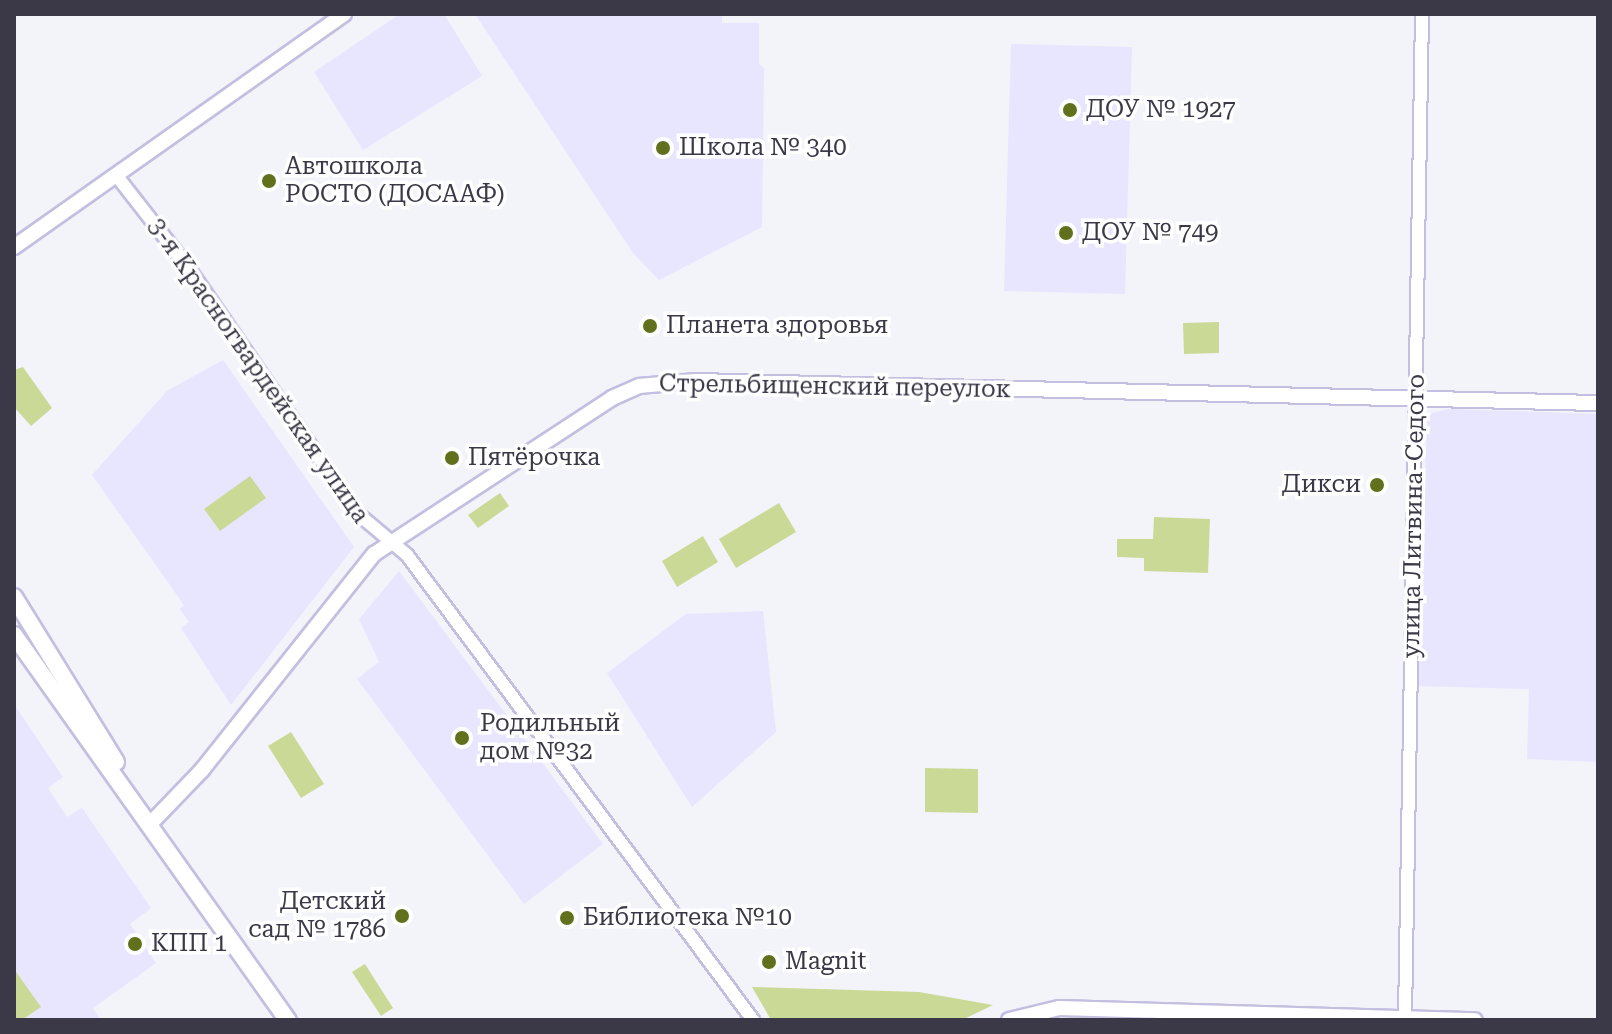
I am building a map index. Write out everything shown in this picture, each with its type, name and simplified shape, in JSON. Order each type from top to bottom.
[{"type":"main road","points":[[14,597],[151,823]]},
{"type":"main road","points":[[14,635],[151,823],[288,1020]]},
{"type":"street","points":[[14,247],[344,14]]},
{"type":"street","name":"улица Литвина-Седого","points":[[1405,1017],[1418,399],[1422,14]]},
{"type":"street","name":"3-я Красногвардейская улица","points":[[116,175],[188,267],[357,513],[407,555],[753,1020]]},
{"type":"street","name":"Стрельбищенский переулок","points":[[151,823],[202,770],[368,560],[612,398],[655,383],[1598,403]]},
{"type":"street","points":[[1009,1020],[1059,1008],[1475,1020]]},
{"type":"shaded area","points":[[400,14],[444,14],[482,76],[363,150],[314,72]]},
{"type":"shaded area","name":"Школа № 340","points":[[475,14],[722,14],[722,23],[759,23],[759,64],[764,68],[762,227],[659,280],[633,253]]},
{"type":"shaded area","points":[[1011,44],[1132,47],[1125,294],[1004,291]]},
{"type":"shaded area","points":[[223,360],[354,547],[231,705],[181,628],[189,622],[180,609],[184,605],[92,475],[167,391]]},
{"type":"shaded area","points":[[1448,409],[1598,414],[1598,762],[1527,759],[1529,689],[1418,686],[1427,420],[1432,413]]},
{"type":"shaded area","name":"Родильный дом №32","points":[[399,571],[603,844],[524,904],[357,679],[379,662],[359,619]]},
{"type":"shaded area","points":[[763,611],[776,732],[692,807],[607,673],[686,614]]},
{"type":"shaded area","points":[[14,704],[63,777],[48,788],[67,817],[82,808],[151,908],[130,924],[156,963],[93,1008],[101,1020],[14,1020]]},
{"type":"green space","points":[[1219,322],[1219,353],[1184,354],[1183,323]]},
{"type":"green space","points":[[23,367],[52,408],[31,426],[14,407],[14,370]]},
{"type":"green space","points":[[250,476],[266,498],[220,531],[204,509]]},
{"type":"green space","points":[[500,493],[509,506],[478,528],[468,515]]},
{"type":"green space","points":[[779,503],[796,532],[736,568],[719,539]]},
{"type":"green space","points":[[1154,517],[1210,519],[1208,573],[1144,571],[1144,558],[1117,557],[1117,539],[1153,539]]},
{"type":"green space","points":[[703,536],[718,562],[677,587],[662,561]]},
{"type":"green space","points":[[291,732],[324,784],[301,798],[268,746]]},
{"type":"green space","points":[[925,768],[978,769],[978,813],[925,812]]},
{"type":"green space","points":[[365,964],[393,1008],[381,1016],[352,972]]},
{"type":"green space","points":[[14,969],[41,1007],[22,1020],[14,1020]]},
{"type":"green space","points":[[752,987],[919,992],[993,1005],[962,1020],[771,1020]]},
{"type":"place","name":"ДОУ № 1927","points":[[1070,110]]},
{"type":"place","name":"Школа № 340","points":[[663,148]]},
{"type":"place","name":"Автошкола РОСТО (ДОСААФ)","points":[[269,181]]},
{"type":"place","name":"ДОУ № 749","points":[[1066,233]]},
{"type":"place","name":"Планета здоровья","points":[[650,326]]},
{"type":"place","name":"Пятёрочка","points":[[452,458]]},
{"type":"place","name":"Дикси","points":[[1377,485]]},
{"type":"place","name":"Родильный дом №32","points":[[462,738]]},
{"type":"place","name":"Детский сад № 1786","points":[[402,916]]},
{"type":"place","name":"Библиотека №10","points":[[567,918]]},
{"type":"place","name":"КПП 1","points":[[135,944]]},
{"type":"place","name":"Magnit","points":[[769,962]]}]
